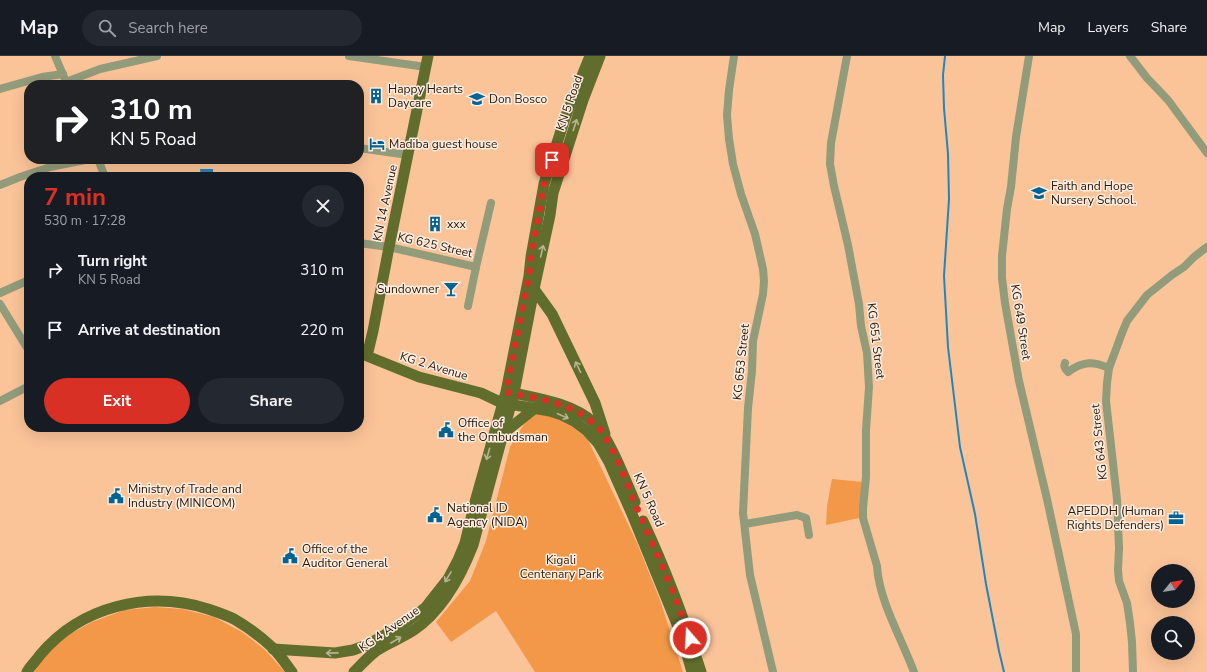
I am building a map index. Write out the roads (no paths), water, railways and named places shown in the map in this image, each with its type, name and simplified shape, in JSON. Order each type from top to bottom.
[{"type":"main road","name":"KN 14 Avenue","points":[[364,352],[373,331],[428,56]]},
{"type":"main road","name":"KN 5 Road","points":[[510,393],[544,184],[565,118],[590,56]]},
{"type":"main road","name":"KN 5 Road","points":[[600,56],[583,100],[553,193],[547,230],[507,404],[556,413],[574,421],[587,431],[598,443],[609,462],[644,541],[681,634],[692,672]]},
{"type":"main road","points":[[534,289],[552,314],[592,396],[608,442]]},
{"type":"main road","name":"KG 2 Avenue","points":[[364,354],[419,377],[481,393],[507,404]]},
{"type":"main road","name":"KN 5 Road","points":[[481,393],[510,393],[560,404],[572,409],[594,423],[599,429],[608,442],[620,466],[655,546],[685,623],[701,672]]},
{"type":"main road","name":"KG 4 Avenue","points":[[273,649],[335,653],[353,650],[387,635],[422,611],[436,596],[448,579],[465,543],[505,432],[507,404]]},
{"type":"main road","name":"KG 4 Avenue","points":[[354,672],[377,651],[415,629],[439,607],[454,586],[465,566],[473,545],[483,490],[507,404]]},
{"type":"main road","points":[[505,432],[534,409]]},
{"type":"main road","points":[[27,672],[48,646],[72,626],[100,612],[129,603],[161,600],[192,604],[233,619],[254,632],[273,649],[292,672]]},
{"type":"street","points":[[55,56],[65,80]]},
{"type":"street","points":[[76,80],[100,69],[157,56]]},
{"type":"street","points":[[349,56],[426,67]]},
{"type":"street","name":"KG 653 Street","points":[[734,56],[729,90],[729,139],[733,164],[741,194],[755,234],[763,269],[764,281],[753,341],[752,371],[748,408],[744,513],[750,575],[773,672]]},
{"type":"street","name":"KG 651 Street","points":[[847,56],[831,143],[830,164],[848,245],[859,304],[861,326],[867,352],[869,387],[863,518],[877,566],[884,601],[914,672]]},
{"type":"street","name":"KG 649 Street","points":[[1029,56],[1016,137],[1011,187],[1007,209],[1002,256],[1002,278],[1019,381],[1047,499],[1076,634],[1076,672]]},
{"type":"street","points":[[1130,56],[1147,78],[1168,100],[1207,153]]},
{"type":"street","points":[[32,80],[63,74]]},
{"type":"street","points":[[0,89],[24,82]]},
{"type":"street","points":[[364,149],[408,155]]},
{"type":"street","points":[[35,172],[65,164]]},
{"type":"street","points":[[0,185],[24,176]]},
{"type":"street","points":[[468,306],[491,203]]},
{"type":"street","name":"KG 625 Street","points":[[364,244],[389,247],[476,267]]},
{"type":"street","name":"KG 643 Street","points":[[1133,672],[1131,629],[1127,603],[1119,581],[1118,570],[1119,548],[1116,499],[1106,401],[1107,383],[1110,368],[1127,322],[1147,295],[1184,267],[1207,247]]},
{"type":"street","points":[[0,293],[24,282]]},
{"type":"street","points":[[0,304],[24,343]]},
{"type":"street","points":[[1065,363],[1064,365],[1068,372],[1086,363],[1097,364],[1110,368]]},
{"type":"street","points":[[0,402],[24,389]]},
{"type":"street","points":[[745,524],[797,515],[806,518],[809,535]]},
{"type":"water","points":[[200,169],[213,169],[213,172],[200,172]]},
{"type":"waterway","points":[[945,56],[943,75],[949,199],[944,276],[948,347],[960,447],[975,514],[986,584],[1004,672]]},
{"type":"place","name":"Happy Hearts Daycare","points":[[376,96]]},
{"type":"place","name":"Don Bosco","points":[[477,99]]},
{"type":"place","name":"Madiba guest house","points":[[377,144]]},
{"type":"place","name":"Faith and Hope Nursery School.","points":[[1039,193]]},
{"type":"place","name":"xxx","points":[[435,224]]},
{"type":"place","name":"Sundowner","points":[[451,289]]},
{"type":"place","name":"Office of the Ombudsman","points":[[446,430]]},
{"type":"place","name":"Ministry of Trade and Industry (MINICOM)","points":[[116,496]]},
{"type":"place","name":"National ID Agency (NIDA)","points":[[435,515]]},
{"type":"place","name":"APEDDH (Human Rights Defenders)","points":[[1176,518]]},
{"type":"place","name":"Office of the Auditor General","points":[[290,556]]},
{"type":"park label","name":"Kigali Centenary Park","points":[[561,567]]}]
